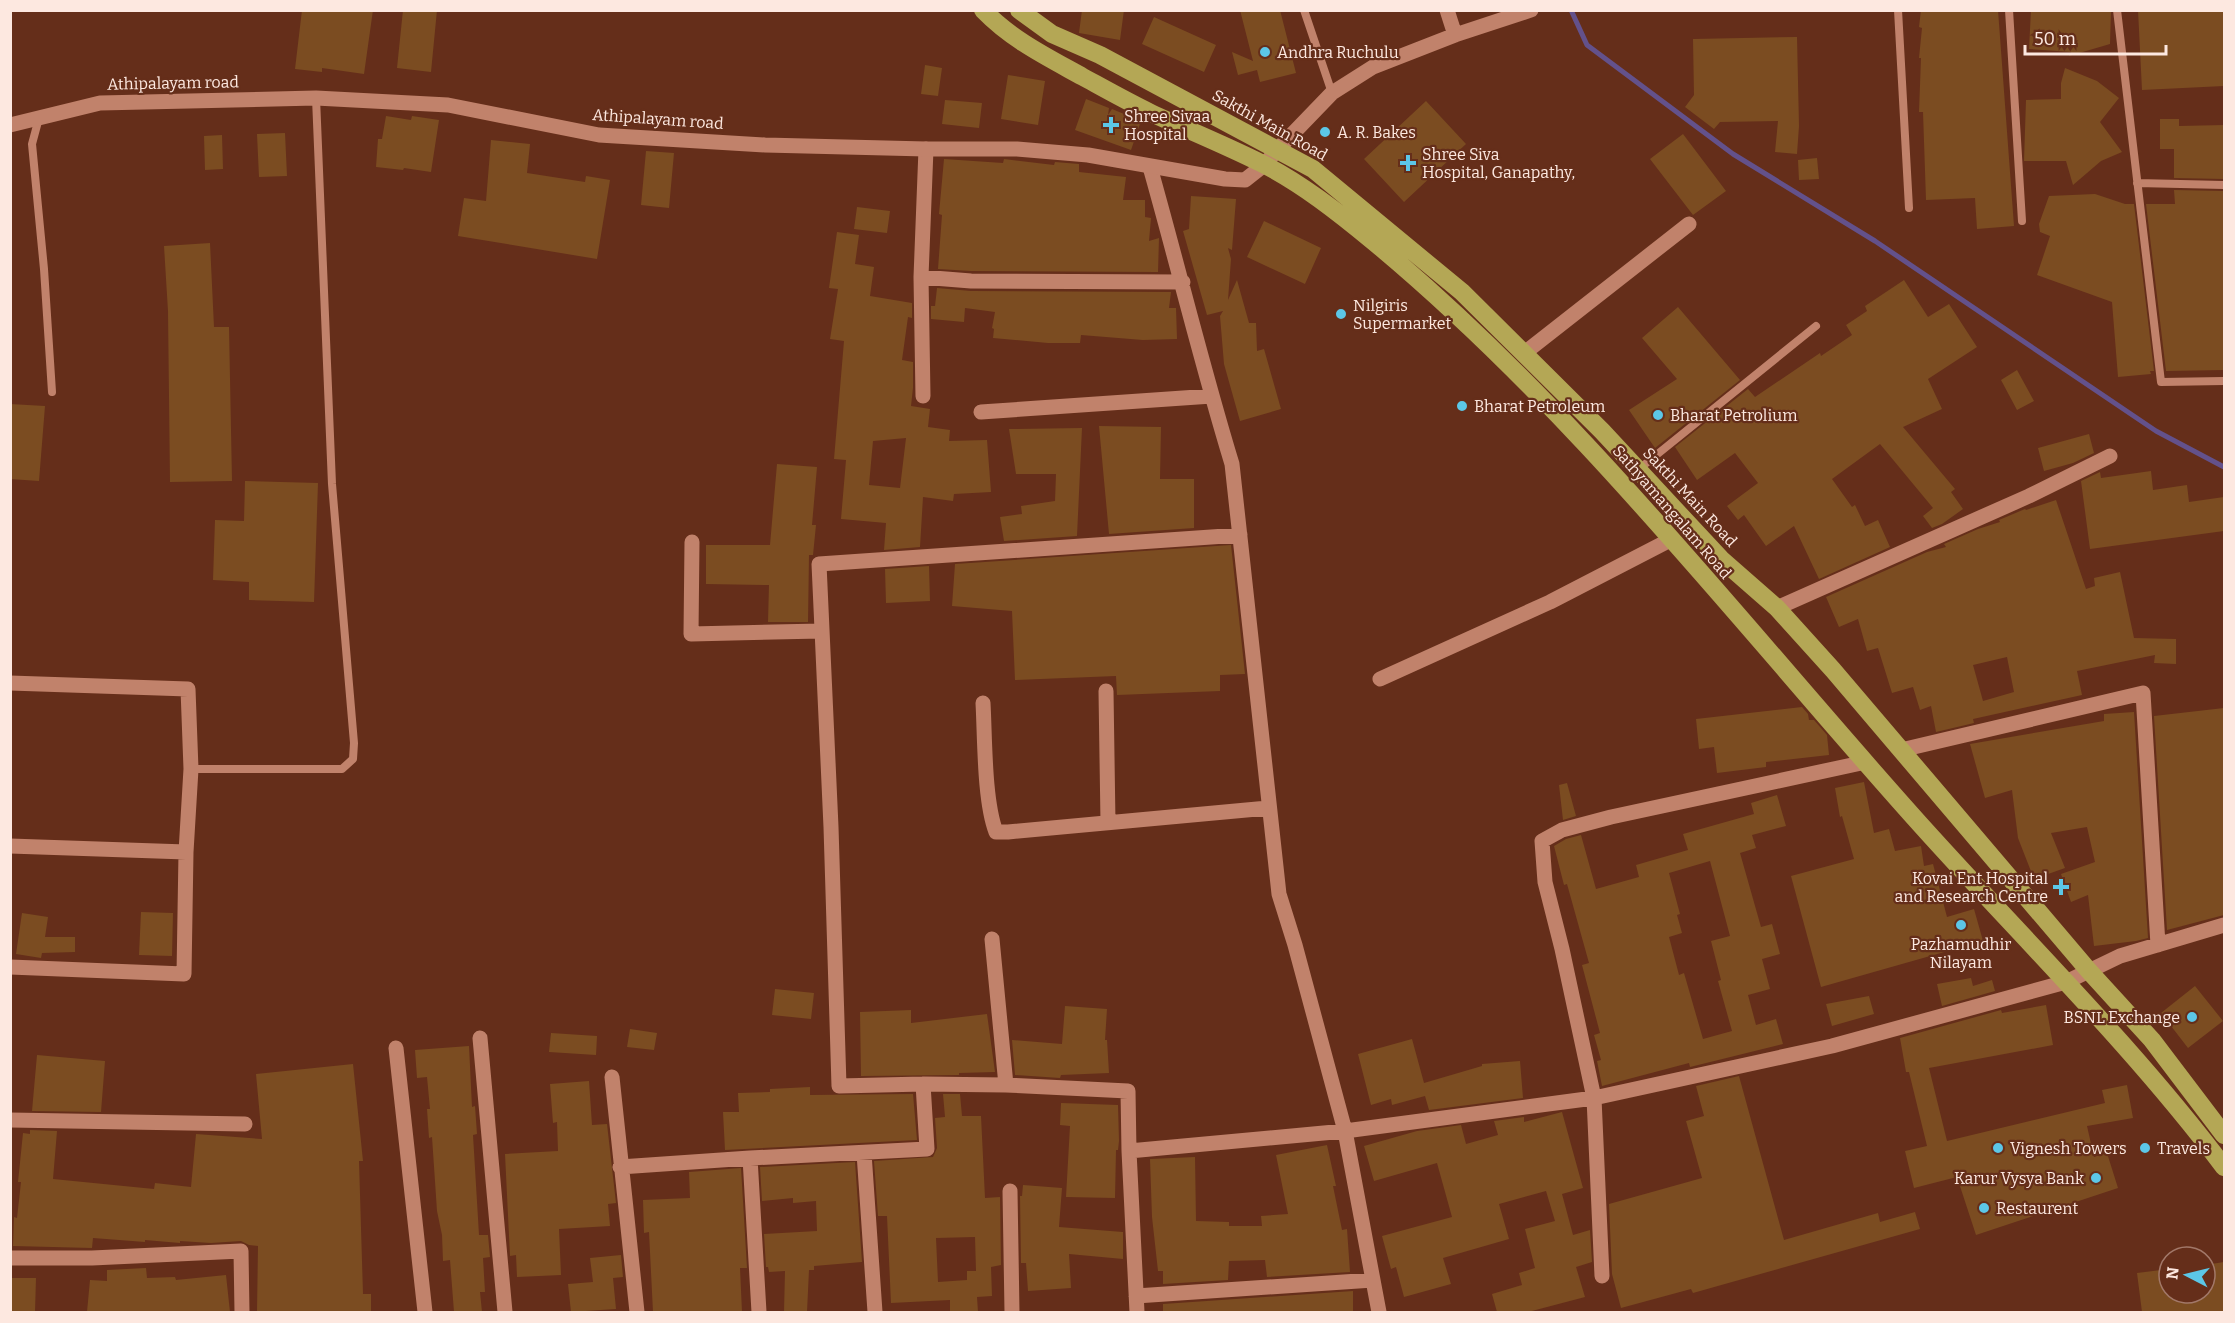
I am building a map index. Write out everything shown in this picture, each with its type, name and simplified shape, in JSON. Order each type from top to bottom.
[{"type":"highway","name":"Sathyamangalam Road","points":[[983,10],[999,27],[1029,48],[1147,111],[1264,165],[1334,211],[1444,302],[1575,431],[1911,815],[2166,1093],[2224,1167]]},
{"type":"highway","name":"Sakthi Main Road","points":[[1019,10],[1053,33],[1100,55],[1278,149],[1313,170],[1462,292],[1602,431],[1720,559],[1777,608],[2089,971],[2152,1040],[2224,1135]]},
{"type":"street","points":[[1447,10],[1455,35]]},
{"type":"street","name":"Athipalayam road","points":[[10,125],[100,103],[316,98],[448,105],[599,135],[765,145],[927,149],[1017,148],[1088,155],[1225,179],[1245,180],[1264,165],[1332,93],[1373,67],[1455,35],[1531,10]]},
{"type":"street","points":[[923,396],[921,277],[927,149]]},
{"type":"street","points":[[1150,167],[1232,464],[1279,894],[1345,1131],[1379,1312]]},
{"type":"street","points":[[1523,354],[1689,224]]},
{"type":"street","points":[[921,277],[971,282],[1183,282]]},
{"type":"street","points":[[981,412],[1212,396]]},
{"type":"street","points":[[1777,608],[2029,496],[2110,456]]},
{"type":"street","points":[[1137,1312],[1128,1091],[1006,1085],[839,1086],[831,827],[819,564],[1240,536]]},
{"type":"street","points":[[1380,678],[1551,602],[1670,540]]},
{"type":"street","points":[[692,542],[691,634],[821,631]]},
{"type":"street","points":[[10,683],[188,689],[191,769],[186,852],[184,974],[10,967]]},
{"type":"street","points":[[1106,691],[1108,823]]},
{"type":"street","points":[[1901,750],[2143,693],[2158,945]]},
{"type":"street","points":[[983,703],[992,822],[996,832],[1268,808]]},
{"type":"street","points":[[1602,1276],[1594,1098],[1545,882],[1542,840],[1562,830],[1611,817],[1866,762]]},
{"type":"street","points":[[10,846],[186,852]]},
{"type":"street","points":[[1129,1151],[1345,1131],[1594,1098],[1832,1046],[2066,982],[2120,956],[2224,925]]},
{"type":"street","points":[[992,939],[1006,1085]]},
{"type":"street","points":[[480,1038],[505,1312]]},
{"type":"street","points":[[396,1048],[425,1312]]},
{"type":"street","points":[[612,1077],[637,1312]]},
{"type":"street","points":[[620,1167],[927,1149],[923,1084]]},
{"type":"street","points":[[10,1120],[245,1124]]},
{"type":"street","points":[[864,1153],[875,1312]]},
{"type":"street","points":[[750,1158],[759,1312]]},
{"type":"street","points":[[1010,1191],[1012,1312]]},
{"type":"street","points":[[10,1258],[93,1258],[241,1251],[242,1312]]},
{"type":"street","points":[[1136,1296],[1373,1280]]},
{"type":"lane","points":[[1304,10],[1332,93]]},
{"type":"lane","points":[[1898,10],[1909,208]]},
{"type":"lane","points":[[2009,10],[2022,222]]},
{"type":"lane","points":[[2117,10],[2161,382],[2224,381]]},
{"type":"lane","points":[[191,769],[342,769],[353,759],[354,743],[332,484],[316,98]]},
{"type":"lane","points":[[39,118],[32,144],[45,269],[52,392]]},
{"type":"lane","points":[[2137,183],[2224,185]]},
{"type":"lane","points":[[1638,470],[1816,326]]},
{"type":"building","points":[[302,10],[373,10],[364,74],[322,68],[322,72],[295,69]]},
{"type":"building","points":[[403,10],[437,10],[431,72],[397,68]]},
{"type":"building","points":[[1082,10],[1124,10],[1120,40],[1079,33]]},
{"type":"building","points":[[1240,10],[1280,10],[1296,73],[1260,82],[1257,70],[1238,75],[1232,52],[1253,61]]},
{"type":"building","points":[[1921,10],[1998,10],[2014,226],[1977,229],[1975,198],[1926,200],[1923,112],[1919,112]]},
{"type":"building","points":[[2031,10],[2111,10],[2110,44],[2069,56],[2071,52],[2029,49]]},
{"type":"building","points":[[2138,10],[2223,10],[2224,86],[2142,90]]},
{"type":"building","points":[[1154,17],[1216,45],[1204,72],[1142,44]]},
{"type":"building","points":[[1797,37],[1799,126],[1797,154],[1775,152],[1778,121],[1720,122],[1714,129],[1685,107],[1694,95],[1693,39]]},
{"type":"building","points":[[925,65],[942,68],[938,96],[921,94]]},
{"type":"building","points":[[2065,68],[2097,81],[2119,98],[2100,122],[2122,152],[2101,161],[2073,185],[2066,161],[2024,161],[2026,100],[2061,99],[2061,83]]},
{"type":"building","points":[[1008,75],[1045,81],[1038,125],[1001,119]]},
{"type":"building","points":[[1086,99],[1109,108],[1108,115],[1112,109],[1141,121],[1131,150],[1075,130]]},
{"type":"building","points":[[945,100],[982,103],[979,128],[942,124]]},
{"type":"building","points":[[1426,101],[1466,144],[1404,202],[1364,159]]},
{"type":"building","points":[[386,116],[411,120],[412,116],[439,120],[431,172],[376,167],[378,139],[382,139]]},
{"type":"building","points":[[2160,119],[2179,119],[2179,126],[2224,125],[2224,179],[2174,178],[2174,149],[2160,149]]},
{"type":"building","points":[[285,133],[287,176],[259,177],[257,134]]},
{"type":"building","points":[[1683,134],[1726,191],[1693,215],[1650,159]]},
{"type":"building","points":[[222,135],[223,169],[205,170],[204,136]]},
{"type":"building","points":[[491,140],[530,144],[527,173],[585,182],[586,176],[610,180],[597,259],[458,236],[464,198],[486,201]]},
{"type":"building","points":[[646,151],[674,153],[669,208],[641,205]]},
{"type":"building","points":[[1817,158],[1819,179],[1799,180],[1798,160]]},
{"type":"building","points":[[944,159],[1003,163],[1004,159],[1054,165],[1055,162],[1079,164],[1079,172],[1126,177],[1123,200],[1145,200],[1145,217],[1151,218],[1149,241],[1159,238],[1158,272],[938,269],[942,215],[939,214]]},
{"type":"building","points":[[2174,190],[2224,191],[2224,370],[2166,371],[2146,204],[2175,204]]},
{"type":"building","points":[[2095,194],[2125,204],[2134,204],[2154,371],[2150,371],[2151,374],[2118,377],[2112,302],[2037,275],[2050,236],[2040,232],[2039,224],[2049,196]]},
{"type":"building","points":[[1191,196],[1236,199],[1232,250],[1228,248],[1231,259],[1228,300],[1237,280],[1249,323],[1256,323],[1257,351],[1264,349],[1281,409],[1240,421],[1224,364],[1220,316],[1223,311],[1207,315],[1183,231],[1189,229]]},
{"type":"building","points":[[857,207],[890,211],[887,233],[854,229]]},
{"type":"building","points":[[1264,221],[1321,248],[1305,284],[1247,257]]},
{"type":"building","points":[[837,232],[859,235],[855,264],[874,267],[870,296],[912,303],[912,318],[908,317],[902,360],[913,362],[911,406],[930,409],[928,427],[950,430],[949,441],[987,440],[991,492],[954,494],[953,501],[923,497],[920,547],[884,550],[886,523],[841,519],[846,460],[834,459],[844,341],[830,339],[838,289],[829,288]],"holes":[[[906,438],[900,488],[869,485],[873,441]]]},
{"type":"building","points":[[210,243],[214,327],[229,327],[232,481],[170,482],[168,311],[164,246]]},
{"type":"building","points":[[1904,280],[1928,317],[1949,304],[1977,347],[1928,379],[1942,409],[1903,427],[1955,489],[1951,492],[1963,509],[1942,524],[1932,528],[1923,516],[1933,508],[1880,444],[1832,479],[1852,507],[1855,505],[1865,526],[1878,520],[1890,547],[1819,579],[1794,526],[1766,546],[1744,515],[1738,520],[1727,506],[1758,483],[1735,453],[1697,480],[1675,447],[1748,389],[1755,397],[1820,353],[1821,356],[1852,335],[1846,325],[1867,311],[1865,306]]},
{"type":"building","points":[[937,288],[971,291],[1171,292],[1169,308],[1176,308],[1177,339],[1143,340],[1081,335],[1080,343],[1048,343],[993,338],[995,312],[965,308],[964,322],[931,319],[931,306],[935,306]]},
{"type":"building","points":[[1678,307],[1740,380],[1655,448],[1629,410],[1677,379],[1642,338]]},
{"type":"building","points":[[2017,370],[2034,401],[2017,410],[2001,380]]},
{"type":"building","points":[[10,404],[45,406],[39,481],[10,479]]},
{"type":"building","points":[[1099,426],[1161,427],[1160,479],[1194,479],[1194,528],[1109,534]]},
{"type":"building","points":[[1082,428],[1077,536],[1004,541],[1000,517],[1022,514],[1021,506],[1055,501],[1056,474],[1016,474],[1009,429]]},
{"type":"building","points":[[2089,434],[2094,453],[2073,463],[2044,471],[2038,448]]},
{"type":"building","points":[[777,464],[817,467],[812,525],[816,525],[813,555],[809,555],[808,622],[768,622],[769,585],[706,584],[706,545],[770,545]]},
{"type":"building","points":[[2151,471],[2153,490],[2187,485],[2189,502],[2224,497],[2224,531],[2090,549],[2081,481],[2100,472],[2101,478]]},
{"type":"building","points":[[245,481],[318,483],[314,602],[249,600],[249,582],[213,580],[215,520],[244,521]]},
{"type":"building","points":[[2056,500],[2086,589],[2095,586],[2094,578],[2120,572],[2134,638],[2176,639],[2176,664],[2154,663],[2155,655],[2077,671],[2082,695],[1973,719],[1974,723],[1936,732],[1931,706],[1920,710],[1913,687],[1892,693],[1878,648],[1867,651],[1858,619],[1839,627],[1826,597],[1927,552],[1946,547],[1944,544]],"holes":[[[2007,657],[2014,692],[1983,701],[1973,665]]]},
{"type":"building","points":[[1231,545],[1245,674],[1220,675],[1220,691],[1117,695],[1116,676],[1015,680],[1012,611],[952,606],[955,564]]},
{"type":"building","points":[[929,566],[930,601],[886,603],[885,569]]},
{"type":"building","points":[[1802,707],[1808,714],[1809,720],[1814,720],[1827,735],[1829,755],[1766,762],[1766,767],[1717,773],[1714,747],[1699,749],[1696,719]]},
{"type":"building","points":[[2224,708],[2224,915],[2167,930],[2154,716]]},
{"type":"building","points":[[2134,712],[2148,938],[2094,946],[2088,895],[2071,902],[2061,874],[2095,862],[2087,827],[2051,833],[2065,868],[2034,879],[2018,838],[2012,790],[1985,798],[1970,744],[2104,721],[2104,714]]},
{"type":"building","points":[[1864,782],[1874,833],[1889,829],[1895,851],[1921,846],[1924,866],[1933,864],[1947,917],[1974,909],[1983,941],[1821,987],[1791,876],[1854,859],[1842,816],[1840,817],[1835,788]]},
{"type":"building","points":[[1567,783],[1576,816],[1563,820],[1559,785]]},
{"type":"building","points":[[1777,795],[1786,826],[1752,835],[1756,848],[1740,853],[1761,927],[1772,924],[1780,954],[1762,959],[1770,989],[1748,995],[1756,1025],[1776,1019],[1783,1044],[1690,1067],[1689,1063],[1602,1086],[1597,1061],[1601,1060],[1594,1035],[1600,1033],[1582,965],[1589,963],[1554,846],[1566,839],[1581,835],[1596,889],[1639,877],[1636,865],[1688,850],[1683,834],[1754,814],[1751,803]],"holes":[[[1710,861],[1730,936],[1711,941],[1721,980],[1718,981],[1732,1031],[1703,1039],[1684,973],[1679,975],[1669,937],[1682,933],[1677,915],[1680,914],[1669,873]]]},
{"type":"building","points":[[141,912],[173,913],[172,956],[139,955]]},
{"type":"building","points":[[22,913],[48,917],[45,937],[75,937],[75,952],[42,953],[41,958],[16,954]]},
{"type":"building","points":[[1971,978],[1973,986],[1992,980],[1995,991],[1942,1006],[1937,984]]},
{"type":"building","name":"BSNL Exchange","points":[[2195,986],[2223,1021],[2188,1048],[2161,1013]]},
{"type":"building","points":[[775,989],[814,993],[811,1019],[772,1015]]},
{"type":"building","points":[[1869,996],[1874,1014],[1832,1026],[1826,1004]]},
{"type":"building","points":[[2046,1005],[2053,1045],[1929,1068],[1947,1141],[2105,1103],[2102,1090],[2127,1085],[2133,1118],[2087,1126],[2094,1157],[2107,1153],[2118,1188],[1976,1235],[1957,1177],[1914,1188],[1905,1151],[1927,1146],[1909,1072],[1906,1072],[1900,1038],[2001,1010],[2002,1013]]},
{"type":"building","points":[[1065,1006],[1107,1009],[1105,1040],[1107,1040],[1109,1073],[1061,1075],[1060,1078],[1015,1075],[1012,1040],[1062,1044]]},
{"type":"building","points":[[911,1010],[911,1023],[987,1014],[995,1072],[959,1073],[959,1075],[861,1076],[860,1012]]},
{"type":"building","points":[[630,1029],[657,1033],[654,1050],[627,1047]]},
{"type":"building","points":[[551,1033],[597,1036],[596,1055],[549,1052]]},
{"type":"building","points":[[1412,1039],[1424,1083],[1482,1066],[1482,1064],[1520,1061],[1523,1098],[1429,1110],[1425,1096],[1392,1105],[1391,1099],[1371,1105],[1358,1054]]},
{"type":"building","points":[[469,1046],[472,1107],[475,1106],[477,1134],[473,1135],[479,1235],[488,1235],[490,1257],[483,1258],[485,1292],[480,1292],[482,1312],[454,1312],[450,1260],[443,1261],[442,1235],[437,1211],[432,1137],[429,1138],[427,1109],[430,1109],[427,1077],[417,1078],[415,1050]]},
{"type":"building","points":[[37,1055],[105,1061],[101,1112],[32,1111]]},
{"type":"building","points":[[353,1064],[363,1161],[359,1161],[363,1294],[371,1294],[371,1312],[257,1312],[258,1246],[241,1241],[211,1243],[180,1241],[180,1243],[93,1238],[92,1248],[13,1246],[14,1217],[17,1218],[21,1182],[18,1182],[23,1133],[30,1134],[30,1130],[57,1131],[53,1179],[154,1189],[155,1183],[191,1187],[196,1134],[262,1139],[256,1074]]},
{"type":"building","points":[[1739,1076],[1784,1240],[1878,1213],[1880,1222],[1915,1212],[1920,1229],[1693,1293],[1691,1289],[1621,1308],[1612,1274],[1609,1204],[1702,1178],[1686,1121],[1704,1116],[1696,1086]]},
{"type":"building","points":[[589,1081],[592,1125],[607,1124],[616,1203],[608,1204],[610,1226],[559,1229],[561,1275],[517,1277],[516,1255],[510,1256],[505,1154],[558,1151],[557,1122],[553,1123],[550,1084]]},
{"type":"building","points":[[810,1087],[810,1095],[913,1094],[917,1140],[725,1150],[723,1112],[739,1112],[738,1093]]},
{"type":"building","points":[[943,1094],[960,1094],[962,1116],[981,1116],[985,1198],[1000,1197],[1001,1265],[991,1267],[992,1296],[977,1297],[978,1312],[950,1312],[950,1300],[891,1303],[887,1216],[878,1216],[874,1161],[933,1157],[937,1148],[935,1118],[945,1117]],"holes":[[[975,1237],[976,1271],[967,1271],[967,1280],[938,1282],[936,1238]]]},
{"type":"building","points":[[1061,1103],[1118,1105],[1119,1141],[1118,1150],[1116,1150],[1115,1198],[1066,1197],[1070,1126],[1060,1125]]},
{"type":"building","points":[[1562,1112],[1583,1188],[1562,1194],[1573,1235],[1590,1230],[1592,1262],[1576,1267],[1585,1297],[1528,1312],[1497,1312],[1492,1294],[1522,1285],[1519,1273],[1535,1268],[1525,1229],[1555,1221],[1546,1191],[1499,1204],[1509,1239],[1443,1258],[1451,1284],[1404,1297],[1396,1267],[1391,1269],[1382,1236],[1452,1217],[1437,1163],[1374,1181],[1364,1146],[1417,1131],[1461,1125],[1466,1144],[1498,1135],[1494,1121],[1524,1117],[1524,1122]]},
{"type":"building","points":[[1327,1145],[1342,1230],[1347,1229],[1350,1272],[1267,1277],[1265,1260],[1229,1261],[1228,1280],[1163,1284],[1163,1271],[1158,1271],[1152,1217],[1150,1159],[1195,1157],[1196,1221],[1229,1222],[1229,1226],[1262,1226],[1261,1216],[1288,1214],[1276,1155]]},
{"type":"building","points":[[855,1162],[862,1262],[814,1266],[814,1270],[809,1270],[807,1312],[784,1312],[785,1271],[769,1272],[766,1267],[764,1234],[817,1231],[816,1201],[793,1203],[793,1198],[762,1201],[760,1167]]},
{"type":"building","points":[[741,1168],[747,1268],[740,1268],[742,1312],[653,1312],[649,1232],[644,1233],[643,1200],[690,1198],[689,1172]]},
{"type":"building","points":[[1023,1185],[1062,1188],[1059,1227],[1123,1232],[1123,1259],[1069,1254],[1071,1288],[1028,1291],[1026,1263],[1021,1263],[1020,1196],[1022,1196]]},
{"type":"building","points":[[621,1255],[623,1277],[613,1278],[616,1309],[571,1312],[568,1284],[593,1282],[590,1258]]},
{"type":"building","points":[[2224,1262],[2224,1312],[2142,1312],[2137,1273],[2157,1270],[2157,1305],[2217,1305],[2217,1263]]},
{"type":"building","points":[[146,1268],[147,1278],[175,1277],[176,1280],[226,1275],[230,1312],[87,1312],[90,1280],[107,1281],[107,1270]]},
{"type":"building","points":[[10,1278],[36,1278],[35,1312],[10,1312]]},
{"type":"building","points":[[1353,1291],[1353,1312],[1163,1312],[1163,1304]]},
{"type":"waterway","points":[[1571,10],[1587,45],[1733,154],[1875,241],[2156,431],[2224,467]]},
{"type":"place","name":"Andhra Ruchulu","points":[[1265,52]]},
{"type":"place","name":"Shree Sivaa Hospital","points":[[1111,125]]},
{"type":"place","name":"A. R. Bakes","points":[[1325,132]]},
{"type":"place","name":"Shree Siva Hospital, Ganapathy,","points":[[1408,163]]},
{"type":"place","name":"Nilgiris Supermarket","points":[[1341,314]]},
{"type":"place","name":"Bharat Petroleum","points":[[1462,406]]},
{"type":"place","name":"Bharat Petrolium","points":[[1658,415]]},
{"type":"place","name":"Kovai Ent Hospital and Research Centre","points":[[2061,887]]},
{"type":"place","name":"Pazhamudhir Nilayam","points":[[1961,925]]},
{"type":"place","name":"BSNL Exchange","points":[[2192,1017]]},
{"type":"place","name":"Vignesh Towers","points":[[1998,1148]]},
{"type":"place","name":"Travels","points":[[2145,1148]]},
{"type":"place","name":"Karur Vysya Bank","points":[[2096,1178]]},
{"type":"place","name":"Restaurent","points":[[1984,1208]]}]
